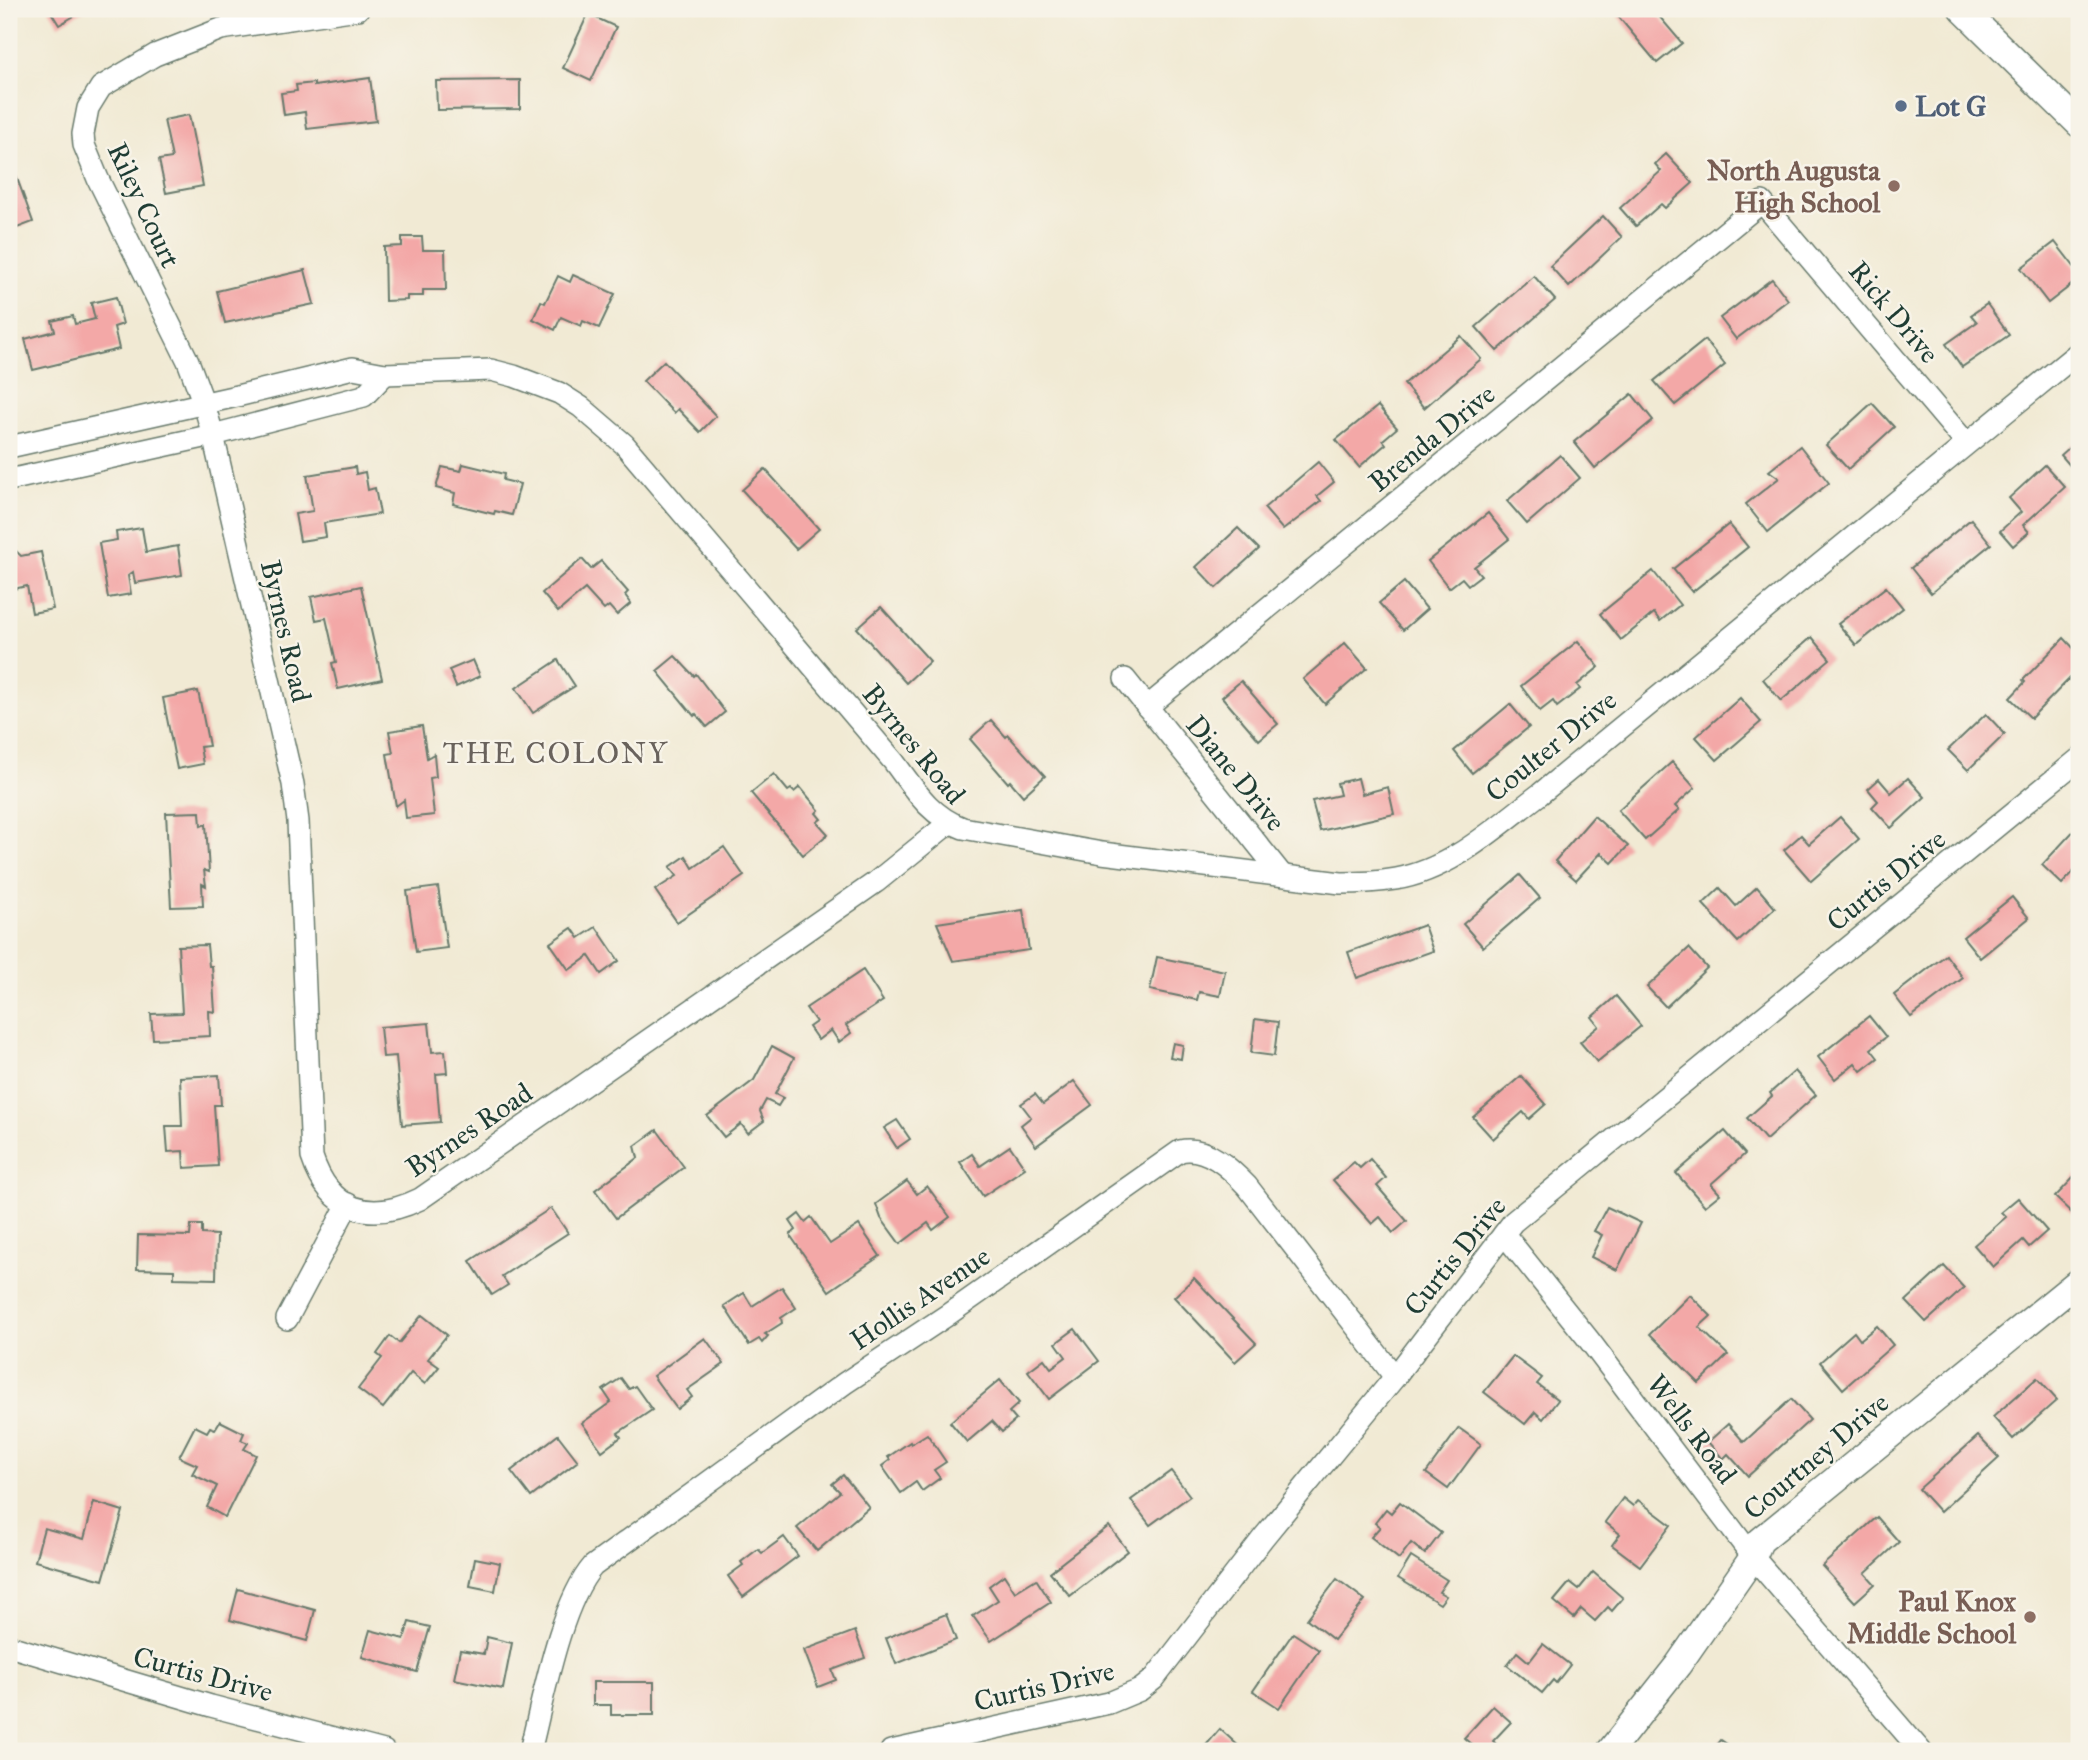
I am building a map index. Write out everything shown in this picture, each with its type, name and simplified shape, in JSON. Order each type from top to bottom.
[{"type":"street","name":"Riley Court","points":[[204,404],[188,361],[121,228],[84,145],[83,134],[88,108],[101,88],[155,55],[197,37],[221,29],[358,9]]},
{"type":"street","points":[[1962,9],[2079,124]]},
{"type":"street","name":"Brenda Drive","points":[[1147,707],[1762,202],[1778,218]]},
{"type":"street","name":"Rick Drive","points":[[1778,218],[1966,443]]},
{"type":"street","name":"Coulter Drive","points":[[949,823],[963,828],[1102,853],[1341,883],[1398,879],[1445,862],[1467,849],[1539,794],[2079,352]]},
{"type":"street","name":"Byrnes Road","points":[[9,447],[353,368],[385,374],[491,370],[537,383],[582,407],[624,444],[894,762],[926,805],[949,823],[876,883],[420,1199],[386,1212],[363,1210],[348,1204],[325,1185],[312,1157],[298,821],[293,783],[214,435],[204,404]]},
{"type":"street","points":[[9,480],[214,435],[364,396],[385,374]]},
{"type":"street","points":[[1125,678],[1147,707]]},
{"type":"street","name":"Diane Drive","points":[[1147,707],[1282,875]]},
{"type":"street","name":"Curtis Drive","points":[[891,1751],[1110,1703],[1140,1690],[1154,1679],[1263,1538],[1395,1377],[1513,1222],[2079,759]]},
{"type":"street","name":"Hollis Avenue","points":[[530,1751],[571,1603],[580,1583],[593,1566],[845,1383],[946,1316],[1180,1151],[1194,1149],[1202,1152],[1221,1163],[1247,1186],[1395,1377]]},
{"type":"street","points":[[287,1319],[348,1204]]},
{"type":"street","name":"Wells Road","points":[[1504,1234],[1597,1350],[1753,1557],[1921,1751]]},
{"type":"street","name":"Courtney Drive","points":[[1610,1751],[1678,1665],[1753,1557],[1760,1541],[2079,1281]]},
{"type":"street","name":"Curtis Drive","points":[[9,1646],[199,1703],[384,1751]]},
{"type":"building","points":[[49,9],[86,9],[59,25]]},
{"type":"building","points":[[1612,9],[1653,9],[1682,43],[1657,63]]},
{"type":"building","points":[[588,14],[616,27],[591,81],[563,68]]},
{"type":"building","points":[[370,78],[376,121],[307,129],[305,112],[284,115],[281,93],[297,91],[296,85],[314,83],[314,86]]},
{"type":"building","points":[[520,80],[520,109],[437,110],[436,81]]},
{"type":"building","points":[[189,115],[203,186],[166,193],[159,160],[172,158],[164,120]]},
{"type":"building","points":[[1666,154],[1693,183],[1665,208],[1661,204],[1636,226],[1620,208],[1661,171],[1655,164]]},
{"type":"building","points":[[9,156],[33,222],[9,231]]},
{"type":"building","points":[[1603,216],[1622,237],[1569,287],[1550,266]]},
{"type":"building","points":[[402,237],[422,237],[423,250],[445,250],[446,290],[423,290],[423,296],[385,301],[384,247],[402,246]]},
{"type":"building","points":[[2055,242],[2079,273],[2079,279],[2048,303],[2021,268]]},
{"type":"building","points":[[305,270],[314,304],[225,323],[217,291]]},
{"type":"building","points":[[573,275],[615,294],[599,328],[583,321],[581,326],[561,317],[555,330],[533,319],[541,301],[545,303],[558,276],[570,282]]},
{"type":"building","points":[[1534,276],[1555,300],[1497,351],[1476,327]]},
{"type":"building","points":[[1772,279],[1788,300],[1736,339],[1720,318]]},
{"type":"building","points":[[116,297],[123,324],[114,327],[119,349],[33,370],[25,339],[55,331],[52,321],[73,316],[75,324],[95,319],[91,303]]},
{"type":"building","points":[[1987,304],[2009,335],[1962,367],[1946,344],[1977,322],[1971,315]]},
{"type":"building","points":[[1461,336],[1481,359],[1424,408],[1404,384]]},
{"type":"building","points":[[1705,340],[1725,365],[1675,405],[1654,381]]},
{"type":"building","points":[[664,361],[716,416],[700,432],[678,409],[674,413],[643,381]]},
{"type":"building","points":[[1632,394],[1653,420],[1595,468],[1574,442]]},
{"type":"building","points":[[1872,403],[1894,427],[1848,469],[1826,445]]},
{"type":"building","points":[[1378,406],[1397,428],[1383,440],[1386,444],[1359,467],[1336,440]]},
{"type":"building","points":[[2079,439],[2079,476],[2061,455]]},
{"type":"building","points":[[1800,446],[1829,483],[1768,532],[1746,504],[1779,478],[1769,471]]},
{"type":"building","points":[[1560,455],[1580,478],[1527,524],[1507,501]]},
{"type":"building","points":[[1318,462],[1334,482],[1317,496],[1321,501],[1283,530],[1264,508]]},
{"type":"building","points":[[463,464],[504,474],[503,480],[520,484],[512,515],[495,511],[494,514],[453,504],[455,493],[436,488],[442,467],[461,471]]},
{"type":"building","points":[[2045,465],[2065,487],[2023,525],[2029,532],[2013,546],[2000,531],[2021,512],[2009,498]]},
{"type":"building","points":[[355,467],[356,474],[365,472],[368,490],[375,488],[380,514],[324,523],[326,537],[300,541],[295,514],[313,511],[307,475]]},
{"type":"building","points":[[765,469],[819,529],[796,549],[742,490]]},
{"type":"building","points":[[1488,513],[1509,539],[1474,567],[1481,575],[1468,585],[1462,578],[1449,588],[1428,561]]},
{"type":"building","points":[[1971,519],[1991,544],[1931,593],[1911,568]]},
{"type":"building","points":[[1729,524],[1748,547],[1692,592],[1673,569]]},
{"type":"building","points":[[142,528],[146,552],[178,546],[182,575],[135,583],[133,572],[128,576],[131,594],[108,598],[99,543],[117,540],[116,532]]},
{"type":"building","points":[[1238,528],[1259,549],[1216,588],[1196,567]]},
{"type":"building","points":[[16,551],[21,556],[41,552],[53,609],[32,613],[27,586],[9,590],[9,553]]},
{"type":"building","points":[[582,559],[591,569],[601,561],[628,592],[625,595],[631,603],[617,615],[609,606],[604,610],[585,589],[558,612],[542,593]]},
{"type":"building","points":[[1653,571],[1680,605],[1660,621],[1654,613],[1621,640],[1600,614]]},
{"type":"building","points":[[1404,582],[1427,609],[1403,630],[1379,603]]},
{"type":"building","points":[[361,586],[382,679],[338,689],[332,663],[336,662],[326,618],[316,620],[311,597]]},
{"type":"building","points":[[1886,587],[1903,608],[1856,645],[1838,624]]},
{"type":"building","points":[[881,607],[930,661],[906,683],[857,628]]},
{"type":"building","points":[[1812,637],[1830,659],[1781,701],[1763,679]]},
{"type":"building","points":[[2064,638],[2079,654],[2079,669],[2031,718],[2010,698],[2025,682],[2023,680]]},
{"type":"building","points":[[1578,641],[1599,667],[1577,685],[1580,689],[1557,707],[1553,701],[1540,711],[1521,686]]},
{"type":"building","points":[[1345,643],[1367,668],[1325,704],[1303,679]]},
{"type":"building","points":[[675,656],[694,676],[696,674],[725,712],[707,727],[696,714],[694,716],[657,671]]},
{"type":"building","points":[[473,660],[480,676],[456,687],[449,670]]},
{"type":"building","points":[[558,660],[575,686],[533,713],[516,688]]},
{"type":"building","points":[[1241,681],[1278,724],[1259,740],[1222,697]]},
{"type":"building","points":[[198,691],[209,746],[200,747],[203,764],[177,769],[163,698]]},
{"type":"building","points":[[1740,698],[1761,722],[1717,760],[1696,737]]},
{"type":"building","points":[[1510,704],[1529,727],[1472,773],[1454,751]]},
{"type":"building","points":[[1986,714],[2005,734],[1968,770],[1948,750]]},
{"type":"building","points":[[991,720],[1045,776],[1023,796],[1010,781],[1008,783],[970,739]]},
{"type":"building","points":[[422,726],[427,758],[434,754],[436,777],[430,778],[434,815],[406,818],[404,800],[396,806],[387,754],[393,753],[389,731]]},
{"type":"building","points":[[1672,762],[1695,788],[1675,806],[1679,810],[1645,840],[1618,810]]},
{"type":"building","points":[[774,774],[788,791],[791,789],[794,792],[800,787],[819,810],[816,813],[821,819],[817,822],[828,834],[803,855],[751,793]]},
{"type":"building","points":[[1358,778],[1362,794],[1388,787],[1394,814],[1320,831],[1312,801],[1340,795],[1337,783]]},
{"type":"building","points":[[1908,778],[1925,797],[1891,828],[1872,807],[1878,801],[1868,789],[1879,779],[1891,793]]},
{"type":"building","points":[[200,812],[201,826],[206,824],[209,872],[204,870],[206,886],[202,884],[203,906],[171,907],[166,813]]},
{"type":"building","points":[[1594,816],[1628,846],[1612,863],[1601,853],[1576,880],[1555,861]]},
{"type":"building","points":[[1840,817],[1859,839],[1811,881],[1784,850],[1801,835],[1809,844]]},
{"type":"building","points":[[2079,825],[2079,866],[2062,884],[2042,865]]},
{"type":"building","points":[[724,847],[744,876],[677,922],[655,890],[677,876],[670,867],[686,856],[693,868]]},
{"type":"building","points":[[1520,875],[1540,898],[1483,947],[1463,924]]},
{"type":"building","points":[[438,887],[447,948],[416,952],[407,891]]},
{"type":"building","points":[[1757,887],[1775,908],[1738,942],[1703,904],[1720,888],[1736,906]]},
{"type":"building","points":[[2012,897],[2029,918],[1980,958],[1963,937]]},
{"type":"building","points":[[1023,910],[1029,950],[953,961],[937,923]]},
{"type":"building","points":[[1424,925],[1433,951],[1357,978],[1348,952]]},
{"type":"building","points":[[596,927],[619,961],[601,974],[589,956],[569,970],[550,943],[572,928],[579,938]]},
{"type":"building","points":[[207,945],[209,966],[212,966],[215,1012],[209,1011],[210,1036],[153,1039],[151,1014],[182,1013],[178,946]]},
{"type":"building","points":[[1689,948],[1707,968],[1666,1007],[1647,987]]},
{"type":"building","points":[[1946,955],[1963,978],[1911,1017],[1894,995]]},
{"type":"building","points":[[1157,957],[1225,971],[1220,996],[1199,992],[1197,1000],[1150,990]]},
{"type":"building","points":[[863,970],[883,1001],[846,1025],[851,1033],[839,1042],[831,1030],[818,1040],[809,1027],[816,1022],[806,1008]]},
{"type":"building","points":[[1616,996],[1641,1026],[1597,1062],[1580,1042],[1599,1026],[1592,1017]]},
{"type":"building","points":[[1869,1016],[1886,1037],[1871,1049],[1878,1058],[1861,1071],[1855,1063],[1835,1079],[1818,1057]]},
{"type":"building","points":[[1255,1019],[1278,1022],[1274,1056],[1251,1053]]},
{"type":"building","points":[[429,1023],[432,1052],[445,1051],[447,1073],[436,1074],[440,1122],[402,1125],[396,1056],[383,1057],[380,1027]]},
{"type":"building","points":[[1173,1043],[1183,1045],[1181,1059],[1170,1057]]},
{"type":"building","points":[[772,1046],[794,1058],[775,1094],[783,1098],[778,1106],[766,1100],[760,1111],[764,1121],[748,1133],[741,1124],[724,1137],[707,1116],[754,1080]]},
{"type":"building","points":[[1795,1071],[1816,1095],[1766,1140],[1747,1118]]},
{"type":"building","points":[[219,1075],[221,1105],[214,1105],[218,1166],[184,1168],[183,1151],[168,1152],[166,1126],[182,1126],[180,1077]]},
{"type":"building","points":[[1521,1076],[1546,1104],[1529,1119],[1523,1112],[1493,1139],[1473,1117]]},
{"type":"building","points":[[1074,1081],[1092,1105],[1036,1146],[1021,1125],[1031,1117],[1021,1104],[1035,1094],[1043,1104]]},
{"type":"building","points":[[897,1120],[910,1139],[897,1148],[884,1128]]},
{"type":"building","points":[[657,1130],[684,1167],[616,1218],[595,1190],[638,1158],[635,1146]]},
{"type":"building","points":[[1725,1131],[1745,1154],[1711,1184],[1720,1194],[1705,1206],[1676,1173]]},
{"type":"building","points":[[1010,1146],[1025,1168],[983,1196],[960,1162],[972,1154],[980,1166]]},
{"type":"building","points":[[1370,1159],[1386,1178],[1377,1186],[1407,1221],[1393,1233],[1380,1217],[1372,1224],[1333,1180],[1354,1162],[1360,1168]]},
{"type":"building","points":[[2079,1172],[2079,1212],[2075,1216],[2055,1197]]},
{"type":"building","points":[[907,1181],[917,1194],[927,1186],[950,1217],[933,1230],[928,1223],[900,1244],[881,1218],[876,1204]]},
{"type":"building","points":[[2018,1198],[2047,1231],[2029,1247],[2023,1240],[1993,1267],[1974,1245],[2006,1217],[2001,1212]]},
{"type":"building","points":[[1607,1207],[1641,1223],[1617,1270],[1591,1257],[1602,1235],[1594,1231]]},
{"type":"building","points":[[551,1208],[568,1233],[502,1276],[508,1285],[492,1295],[470,1261]]},
{"type":"building","points":[[799,1214],[805,1222],[811,1217],[830,1244],[859,1225],[880,1256],[829,1291],[790,1235],[796,1230],[790,1221]]},
{"type":"building","points":[[191,1225],[202,1225],[202,1234],[217,1235],[216,1279],[174,1278],[174,1270],[137,1269],[138,1235],[190,1236]]},
{"type":"building","points":[[1944,1266],[1964,1288],[1926,1322],[1906,1301]]},
{"type":"building","points":[[1194,1278],[1256,1343],[1235,1362],[1174,1297]]},
{"type":"building","points":[[782,1287],[796,1308],[781,1318],[782,1323],[765,1334],[768,1336],[762,1343],[759,1339],[749,1345],[724,1306],[744,1293],[752,1306]]},
{"type":"building","points":[[1690,1295],[1711,1316],[1699,1327],[1728,1355],[1699,1383],[1650,1334]]},
{"type":"building","points":[[422,1315],[447,1335],[428,1359],[439,1367],[425,1384],[411,1373],[383,1408],[358,1389],[382,1358],[377,1354],[390,1336],[399,1343]]},
{"type":"building","points":[[1877,1326],[1893,1345],[1843,1389],[1820,1362],[1854,1332],[1860,1340]]},
{"type":"building","points":[[1075,1329],[1099,1361],[1049,1399],[1028,1371],[1044,1359],[1051,1368],[1066,1357],[1056,1343]]},
{"type":"building","points":[[705,1338],[724,1364],[687,1390],[692,1397],[677,1409],[653,1376]]},
{"type":"building","points":[[1513,1356],[1542,1378],[1537,1384],[1558,1400],[1543,1419],[1535,1412],[1525,1424],[1484,1392]]},
{"type":"building","points":[[621,1378],[629,1389],[635,1386],[652,1410],[618,1433],[621,1437],[602,1451],[582,1423],[611,1402],[603,1390]]},
{"type":"building","points":[[2037,1378],[2057,1400],[2013,1439],[1993,1417]]},
{"type":"building","points":[[1000,1380],[1019,1403],[1009,1412],[1016,1420],[1002,1432],[992,1421],[967,1442],[950,1422]]},
{"type":"building","points":[[1791,1399],[1810,1420],[1748,1476],[1728,1454],[1723,1459],[1708,1442],[1728,1424],[1744,1442]]},
{"type":"building","points":[[220,1421],[244,1433],[241,1440],[248,1443],[244,1449],[256,1455],[225,1517],[207,1507],[217,1486],[192,1474],[197,1465],[179,1457],[195,1426],[207,1432],[210,1427],[215,1429]]},
{"type":"building","points":[[1459,1428],[1481,1444],[1448,1489],[1426,1473]]},
{"type":"building","points":[[927,1434],[946,1462],[934,1470],[940,1478],[922,1491],[916,1482],[901,1493],[882,1466],[890,1460],[888,1457]]},
{"type":"building","points":[[558,1435],[578,1461],[531,1497],[511,1471]]},
{"type":"building","points":[[1978,1436],[1999,1458],[1940,1512],[1919,1489]]},
{"type":"building","points":[[1171,1471],[1190,1496],[1150,1525],[1131,1500]]},
{"type":"building","points":[[843,1475],[869,1507],[817,1551],[797,1528],[840,1492],[832,1484]]},
{"type":"building","points":[[1623,1498],[1633,1506],[1638,1500],[1671,1525],[1640,1566],[1612,1545],[1620,1534],[1605,1522]]},
{"type":"building","points":[[94,1502],[123,1511],[103,1580],[35,1561],[44,1528],[84,1539]]},
{"type":"building","points":[[1400,1502],[1441,1533],[1425,1554],[1411,1543],[1399,1559],[1371,1537],[1380,1527],[1375,1523],[1386,1509],[1391,1513]]},
{"type":"building","points":[[1877,1517],[1899,1542],[1865,1573],[1875,1584],[1855,1602],[1822,1566]]},
{"type":"building","points":[[1109,1526],[1128,1551],[1070,1596],[1050,1572]]},
{"type":"building","points":[[784,1537],[798,1556],[743,1597],[728,1576],[758,1549],[762,1553]]},
{"type":"building","points":[[1411,1557],[1447,1580],[1439,1592],[1446,1596],[1440,1604],[1398,1578]]},
{"type":"building","points":[[475,1558],[500,1563],[495,1591],[470,1586]]},
{"type":"building","points":[[1593,1572],[1623,1598],[1612,1611],[1608,1607],[1595,1621],[1581,1609],[1574,1618],[1554,1601],[1570,1582],[1579,1589]]},
{"type":"building","points":[[1004,1575],[1015,1592],[1036,1579],[1051,1602],[991,1641],[973,1616],[998,1600],[989,1586]]},
{"type":"building","points":[[1337,1579],[1365,1600],[1334,1640],[1307,1619]]},
{"type":"building","points":[[238,1589],[315,1610],[307,1641],[230,1620]]},
{"type":"building","points":[[946,1614],[956,1640],[896,1664],[886,1638]]},
{"type":"building","points":[[409,1622],[430,1627],[417,1672],[362,1657],[370,1630],[404,1639]]},
{"type":"building","points":[[855,1631],[865,1658],[832,1670],[836,1680],[818,1687],[804,1650]]},
{"type":"building","points":[[1293,1633],[1319,1650],[1279,1708],[1253,1691]]},
{"type":"building","points":[[487,1637],[512,1643],[503,1689],[454,1679],[460,1650],[484,1654]]},
{"type":"building","points":[[1543,1644],[1570,1665],[1556,1683],[1553,1680],[1542,1693],[1507,1665],[1517,1652],[1529,1662]]},
{"type":"building","points":[[593,1682],[654,1682],[654,1715],[611,1715],[611,1705],[593,1705]]},
{"type":"building","points":[[1493,1706],[1511,1722],[1493,1741],[1498,1746],[1494,1751],[1479,1751],[1464,1738]]},
{"type":"building","points":[[1220,1729],[1243,1750],[1201,1751]]},
{"type":"building","points":[[1721,1740],[1737,1751],[1712,1751]]},
{"type":"place","name":"Lot G","points":[[1901,106]]},
{"type":"place","name":"North Augusta High School","points":[[1894,186]]},
{"type":"place","name":"Paul Knox Middle School","points":[[2030,1617]]},
{"type":"district","name":"THE COLONY","points":[[556,753]]}]
